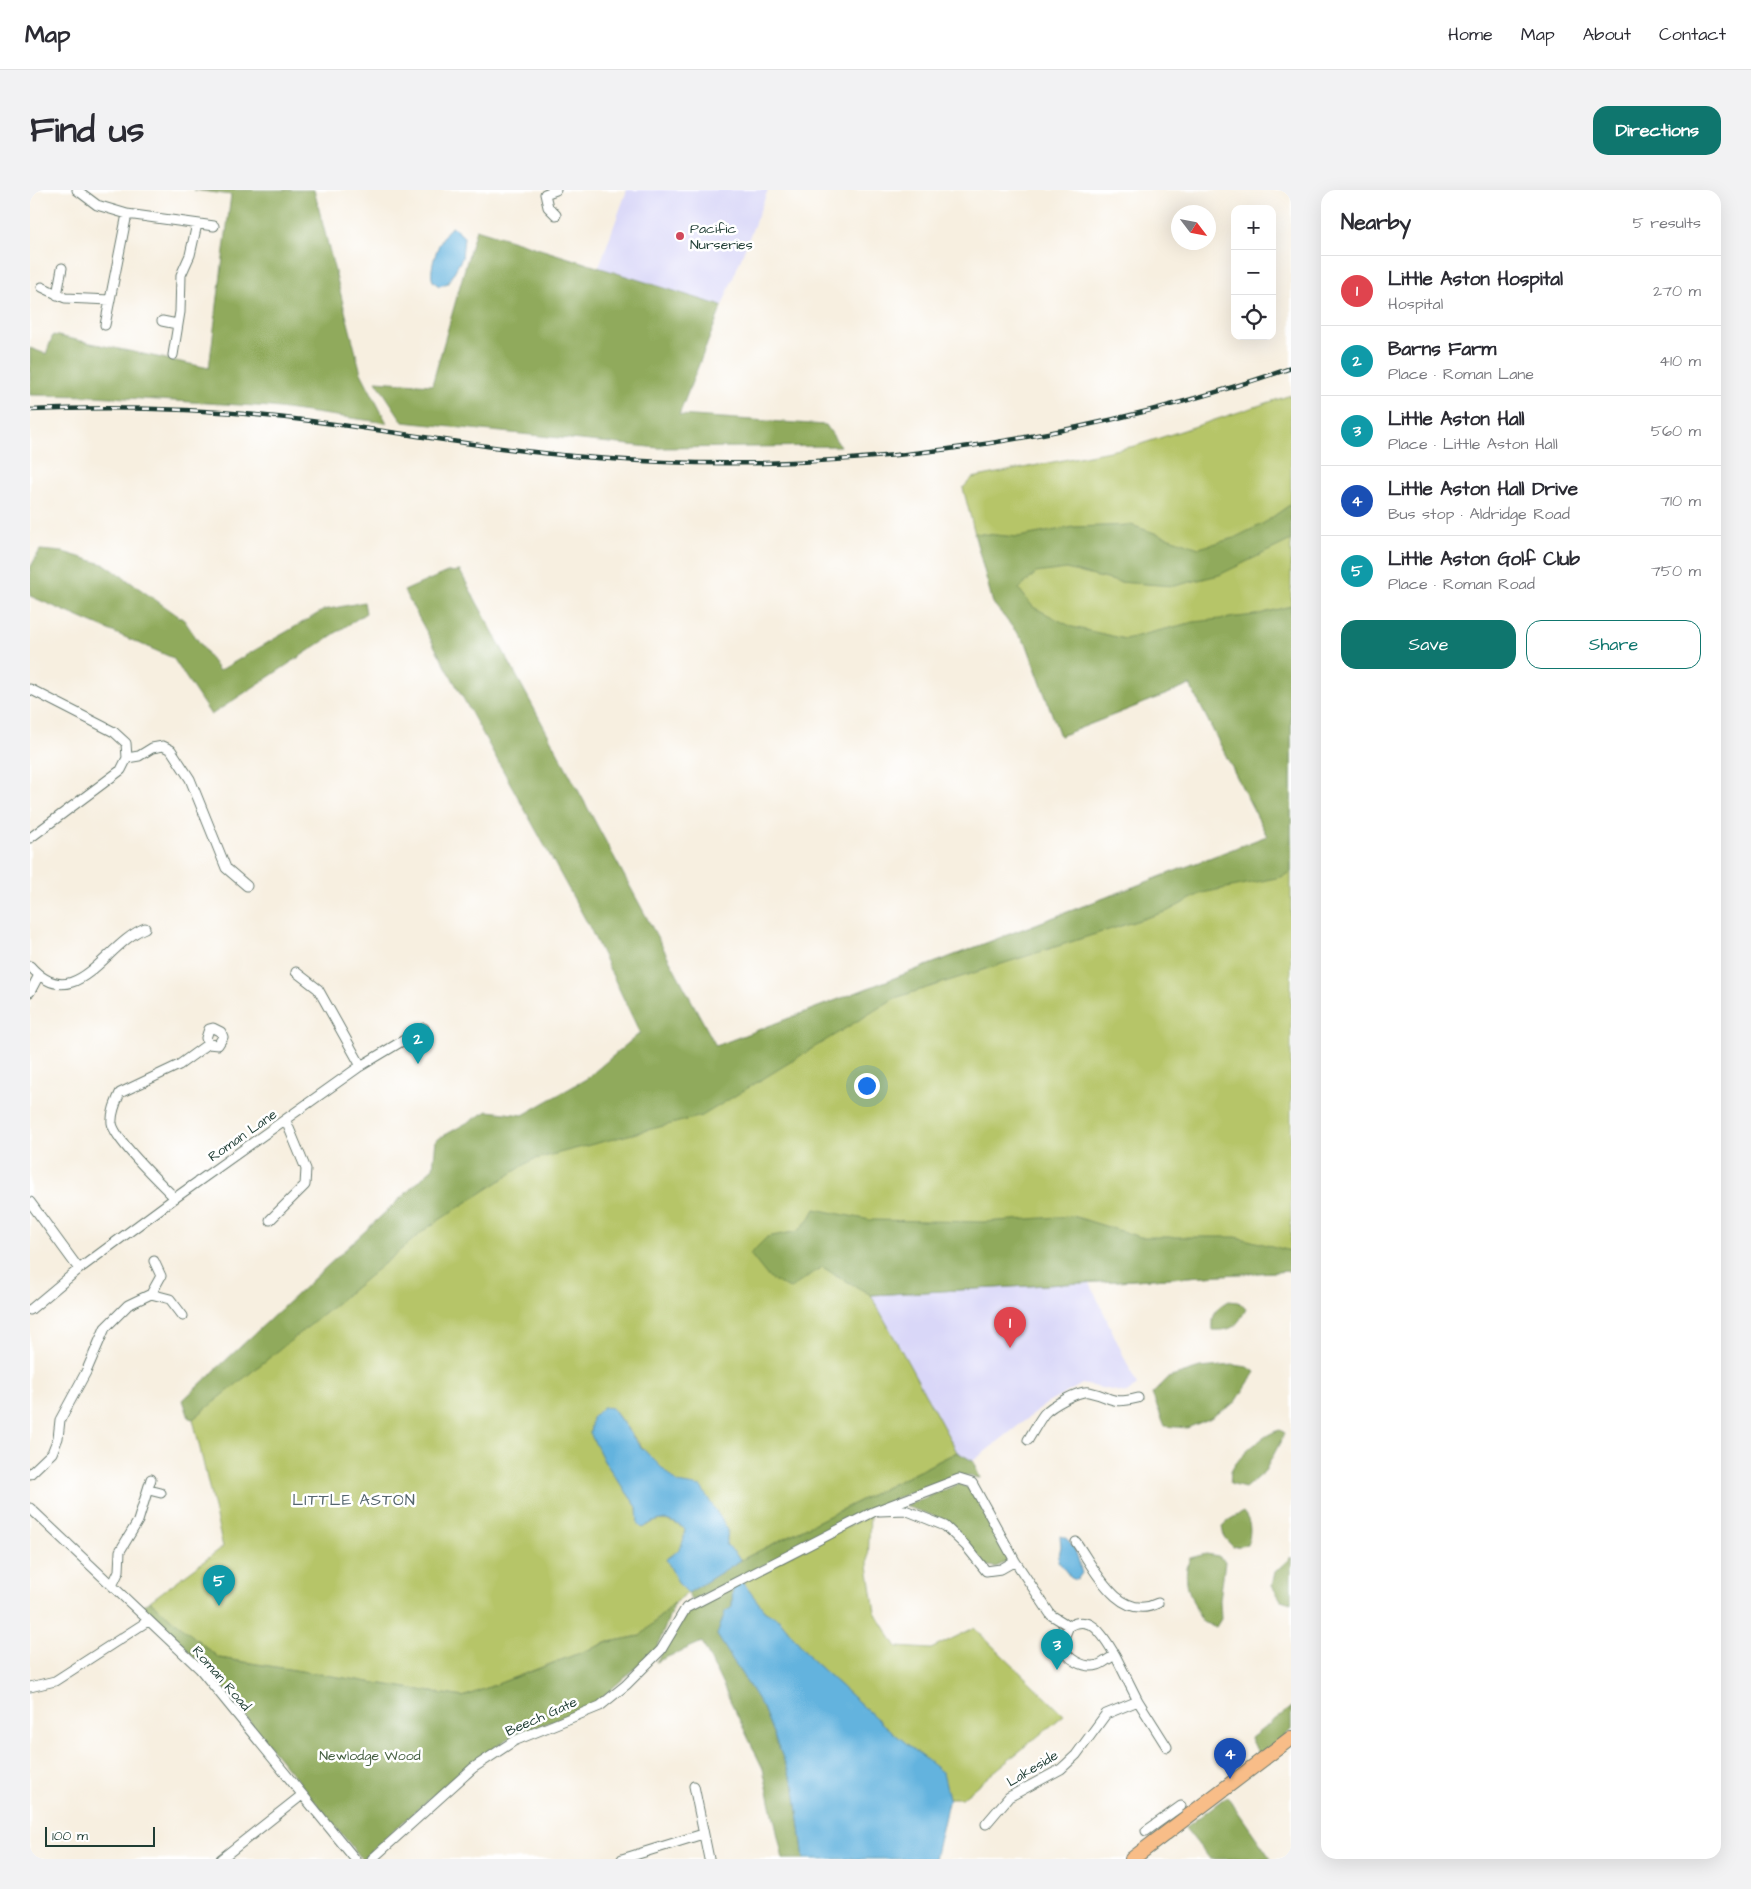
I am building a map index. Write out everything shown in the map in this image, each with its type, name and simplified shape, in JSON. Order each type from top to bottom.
[{"type":"main road","points":[[1132,1859],[1179,1813],[1291,1738]]},
{"type":"street","points":[[78,190],[97,205],[128,214],[214,226]]},
{"type":"street","points":[[556,190],[541,192],[548,207],[556,215]]},
{"type":"street","points":[[105,325],[128,214]]},
{"type":"street","points":[[173,355],[180,312],[181,275],[190,255],[197,224]]},
{"type":"street","points":[[57,295],[62,268]]},
{"type":"street","points":[[42,287],[66,298],[110,300]]},
{"type":"street","points":[[162,321],[177,324]]},
{"type":"street","points":[[30,689],[114,732],[126,743],[127,758],[121,770],[30,838]]},
{"type":"street","points":[[127,758],[139,756],[152,748],[163,746],[172,750],[190,779],[226,868],[247,886]]},
{"type":"street","points":[[30,966],[39,975],[58,984],[76,981],[101,963],[124,940],[146,928]]},
{"type":"street","points":[[296,972],[318,989],[361,1066]]},
{"type":"street","points":[[30,992],[39,975]]},
{"type":"street","name":"Roman Lane","points":[[30,1310],[79,1269],[175,1198],[361,1066],[424,1028]]},
{"type":"street","points":[[175,1198],[121,1140],[112,1125],[113,1113],[120,1093],[179,1065],[208,1044]]},
{"type":"street","points":[[270,1220],[305,1185],[306,1169],[286,1121]]},
{"type":"street","points":[[30,1202],[79,1269]]},
{"type":"street","points":[[30,1474],[52,1453],[58,1438],[60,1420],[86,1372],[106,1328],[128,1305],[151,1294],[161,1276],[154,1260]]},
{"type":"street","points":[[151,1294],[170,1299],[183,1316]]},
{"type":"street","points":[[1028,1440],[1045,1412],[1082,1391],[1091,1392],[1111,1401],[1123,1402],[1138,1398]]},
{"type":"street","points":[[112,1586],[119,1572],[120,1551],[138,1521],[151,1479]]},
{"type":"street","points":[[873,1512],[959,1479],[972,1483],[1015,1561],[1051,1615],[1069,1626]]},
{"type":"street","points":[[149,1490],[161,1493]]},
{"type":"street","name":"Roman Road","points":[[30,1508],[200,1669],[355,1859]]},
{"type":"street","points":[[873,1512],[905,1510],[945,1526],[966,1546],[986,1570],[1001,1569],[1015,1561]]},
{"type":"street","name":"Beech Gate","points":[[372,1859],[473,1768],[514,1741],[600,1706],[626,1685],[661,1650],[686,1608],[873,1512]]},
{"type":"street","points":[[1076,1542],[1104,1585],[1118,1598],[1133,1606],[1146,1609],[1158,1603]]},
{"type":"street","points":[[30,1686],[55,1681],[148,1621]]},
{"type":"street","points":[[1115,1655],[1099,1665],[1092,1666],[1077,1662],[1066,1654],[1063,1644],[1069,1626],[1077,1621],[1088,1622],[1104,1636],[1115,1655],[1138,1702],[1167,1747]]},
{"type":"street","name":"Lakeside","points":[[986,1824],[1009,1797],[1060,1769],[1071,1760],[1106,1714],[1138,1702]]},
{"type":"street","points":[[694,1786],[709,1859]]},
{"type":"street","points":[[221,1859],[302,1795]]},
{"type":"street","points":[[1146,1831],[1179,1813]]},
{"type":"street","points":[[622,1859],[703,1834]]},
{"type":"shaded area","name":"Pacific Nurseries","points":[[627,190],[768,190],[722,306],[599,267]]},
{"type":"shaded area","points":[[1090,1283],[1137,1385],[1127,1393],[1082,1384],[1046,1404],[973,1461],[957,1452],[871,1295]]},
{"type":"green space","points":[[194,190],[314,190],[361,373],[387,423],[271,407],[94,396],[30,395],[30,348],[46,354],[53,335],[209,368],[231,195]]},
{"type":"green space","points":[[476,229],[722,306],[679,415],[826,425],[840,446],[659,448],[403,422],[376,381],[432,385]]},
{"type":"green space","points":[[1291,395],[1291,1271],[871,1295],[957,1452],[741,1560],[726,1544],[728,1530],[710,1510],[659,1467],[612,1408],[604,1461],[637,1507],[638,1524],[642,1528],[654,1522],[664,1520],[685,1529],[684,1543],[677,1553],[679,1584],[688,1593],[675,1602],[640,1636],[609,1642],[463,1697],[219,1658],[150,1601],[223,1547],[193,1419],[209,1380],[433,1168],[716,1046],[1267,836],[1190,685],[1060,736],[1027,645],[993,603],[963,488],[972,478],[1135,446]]},
{"type":"green space","points":[[1291,504],[1291,540],[1219,575],[1174,586],[1118,582],[1066,569],[1036,573],[1019,589],[1033,607],[1072,627],[1125,639],[1194,622],[1255,615],[1291,606],[1291,872],[1281,877],[1202,893],[1168,911],[895,998],[702,1116],[532,1160],[427,1228],[193,1419],[189,1418],[183,1400],[433,1168],[436,1140],[488,1111],[523,1115],[586,1079],[640,1033],[589,926],[404,591],[447,572],[460,571],[716,1046],[1267,836],[1190,685],[1060,736],[1027,645],[993,603],[974,533],[1018,537],[1073,527],[1131,525],[1199,548],[1234,538],[1264,523]]},
{"type":"green space","points":[[40,550],[63,552],[106,565],[184,620],[219,671],[324,610],[364,602],[366,613],[211,715],[173,658],[30,596],[30,568]]},
{"type":"green space","points":[[815,1209],[870,1220],[983,1222],[1073,1216],[1140,1237],[1236,1237],[1291,1251],[1291,1271],[871,1295],[822,1267],[790,1289],[769,1278],[750,1254],[767,1237],[798,1231],[810,1218]]},
{"type":"green space","points":[[1228,1301],[1239,1302],[1246,1309],[1234,1326],[1225,1330],[1213,1330],[1215,1312]]},
{"type":"green space","points":[[1233,1365],[1248,1367],[1255,1372],[1236,1402],[1209,1419],[1187,1428],[1165,1426],[1152,1394],[1168,1378],[1200,1368]]},
{"type":"green space","points":[[1280,1430],[1285,1433],[1265,1471],[1245,1488],[1230,1484],[1231,1472],[1245,1453],[1259,1441]]},
{"type":"green space","points":[[957,1452],[973,1461],[980,1478],[960,1475],[902,1496],[691,1601],[688,1593],[741,1560]]},
{"type":"green space","points":[[959,1484],[971,1489],[1011,1560],[996,1567],[986,1566],[965,1540],[945,1520],[907,1507],[907,1505]]},
{"type":"green space","points":[[1243,1512],[1248,1520],[1250,1532],[1247,1545],[1233,1547],[1224,1537],[1222,1527],[1232,1518]]},
{"type":"green space","points":[[870,1515],[868,1565],[875,1612],[897,1647],[931,1649],[974,1628],[1064,1715],[962,1798],[949,1798],[942,1773],[885,1726],[814,1662],[780,1620],[764,1610],[741,1580]]},
{"type":"green space","points":[[1206,1554],[1218,1556],[1225,1561],[1220,1600],[1221,1619],[1216,1627],[1202,1622],[1187,1583],[1187,1566],[1190,1558]]},
{"type":"green space","points":[[1291,1557],[1291,1603],[1281,1600],[1272,1586],[1275,1572]]},
{"type":"green space","points":[[733,1586],[732,1607],[717,1635],[763,1708],[795,1788],[804,1859],[783,1859],[763,1769],[702,1642],[656,1662],[688,1610]]},
{"type":"green space","name":"Newlodge Wood","points":[[150,1601],[219,1658],[463,1697],[609,1642],[640,1636],[675,1602],[657,1648],[594,1704],[508,1739],[467,1765],[362,1859],[212,1676],[142,1606]]},
{"type":"green space","points":[[1291,1707],[1291,1730],[1259,1755],[1251,1738]]},
{"type":"green space","points":[[1227,1796],[1271,1859],[1210,1859],[1185,1828]]},
{"type":"water","points":[[453,227],[464,237],[462,258],[448,283],[439,286],[433,282],[432,269],[434,260],[444,235]]},
{"type":"water","points":[[603,1407],[612,1408],[638,1444],[677,1483],[701,1487],[728,1530],[726,1544],[741,1560],[688,1593],[679,1584],[666,1559],[680,1547],[684,1539],[685,1529],[673,1522],[664,1520],[659,1520],[642,1528],[638,1524],[637,1507],[604,1461],[590,1433],[592,1418]]},
{"type":"water","points":[[1060,1536],[1069,1541],[1075,1551],[1082,1573],[1077,1580],[1071,1578],[1058,1561],[1061,1546]]},
{"type":"water","points":[[741,1580],[764,1610],[780,1620],[814,1662],[885,1726],[943,1773],[949,1798],[935,1859],[804,1859],[795,1788],[763,1708],[717,1635],[725,1612],[732,1607],[733,1586]]},
{"type":"railway","points":[[30,410],[100,408],[206,411],[311,421],[561,455],[685,463],[773,463],[861,458],[949,449],[1036,435],[1122,417],[1207,395],[1291,368]]},
{"type":"place","name":"Pacific Nurseries","points":[[680,236]]},
{"type":"place","name":"Barns Farm","points":[[418,1064]]},
{"type":"place","name":"Little Aston Hospital","points":[[1010,1348]]},
{"type":"place","name":"Little Aston Golf Club","points":[[219,1606]]},
{"type":"place","name":"Little Aston Hall","points":[[1057,1670]]},
{"type":"place","name":"Little Aston Hall Drive","points":[[1230,1779]]},
{"type":"district","name":"LITTLE ASTON","points":[[354,1499]]}]
